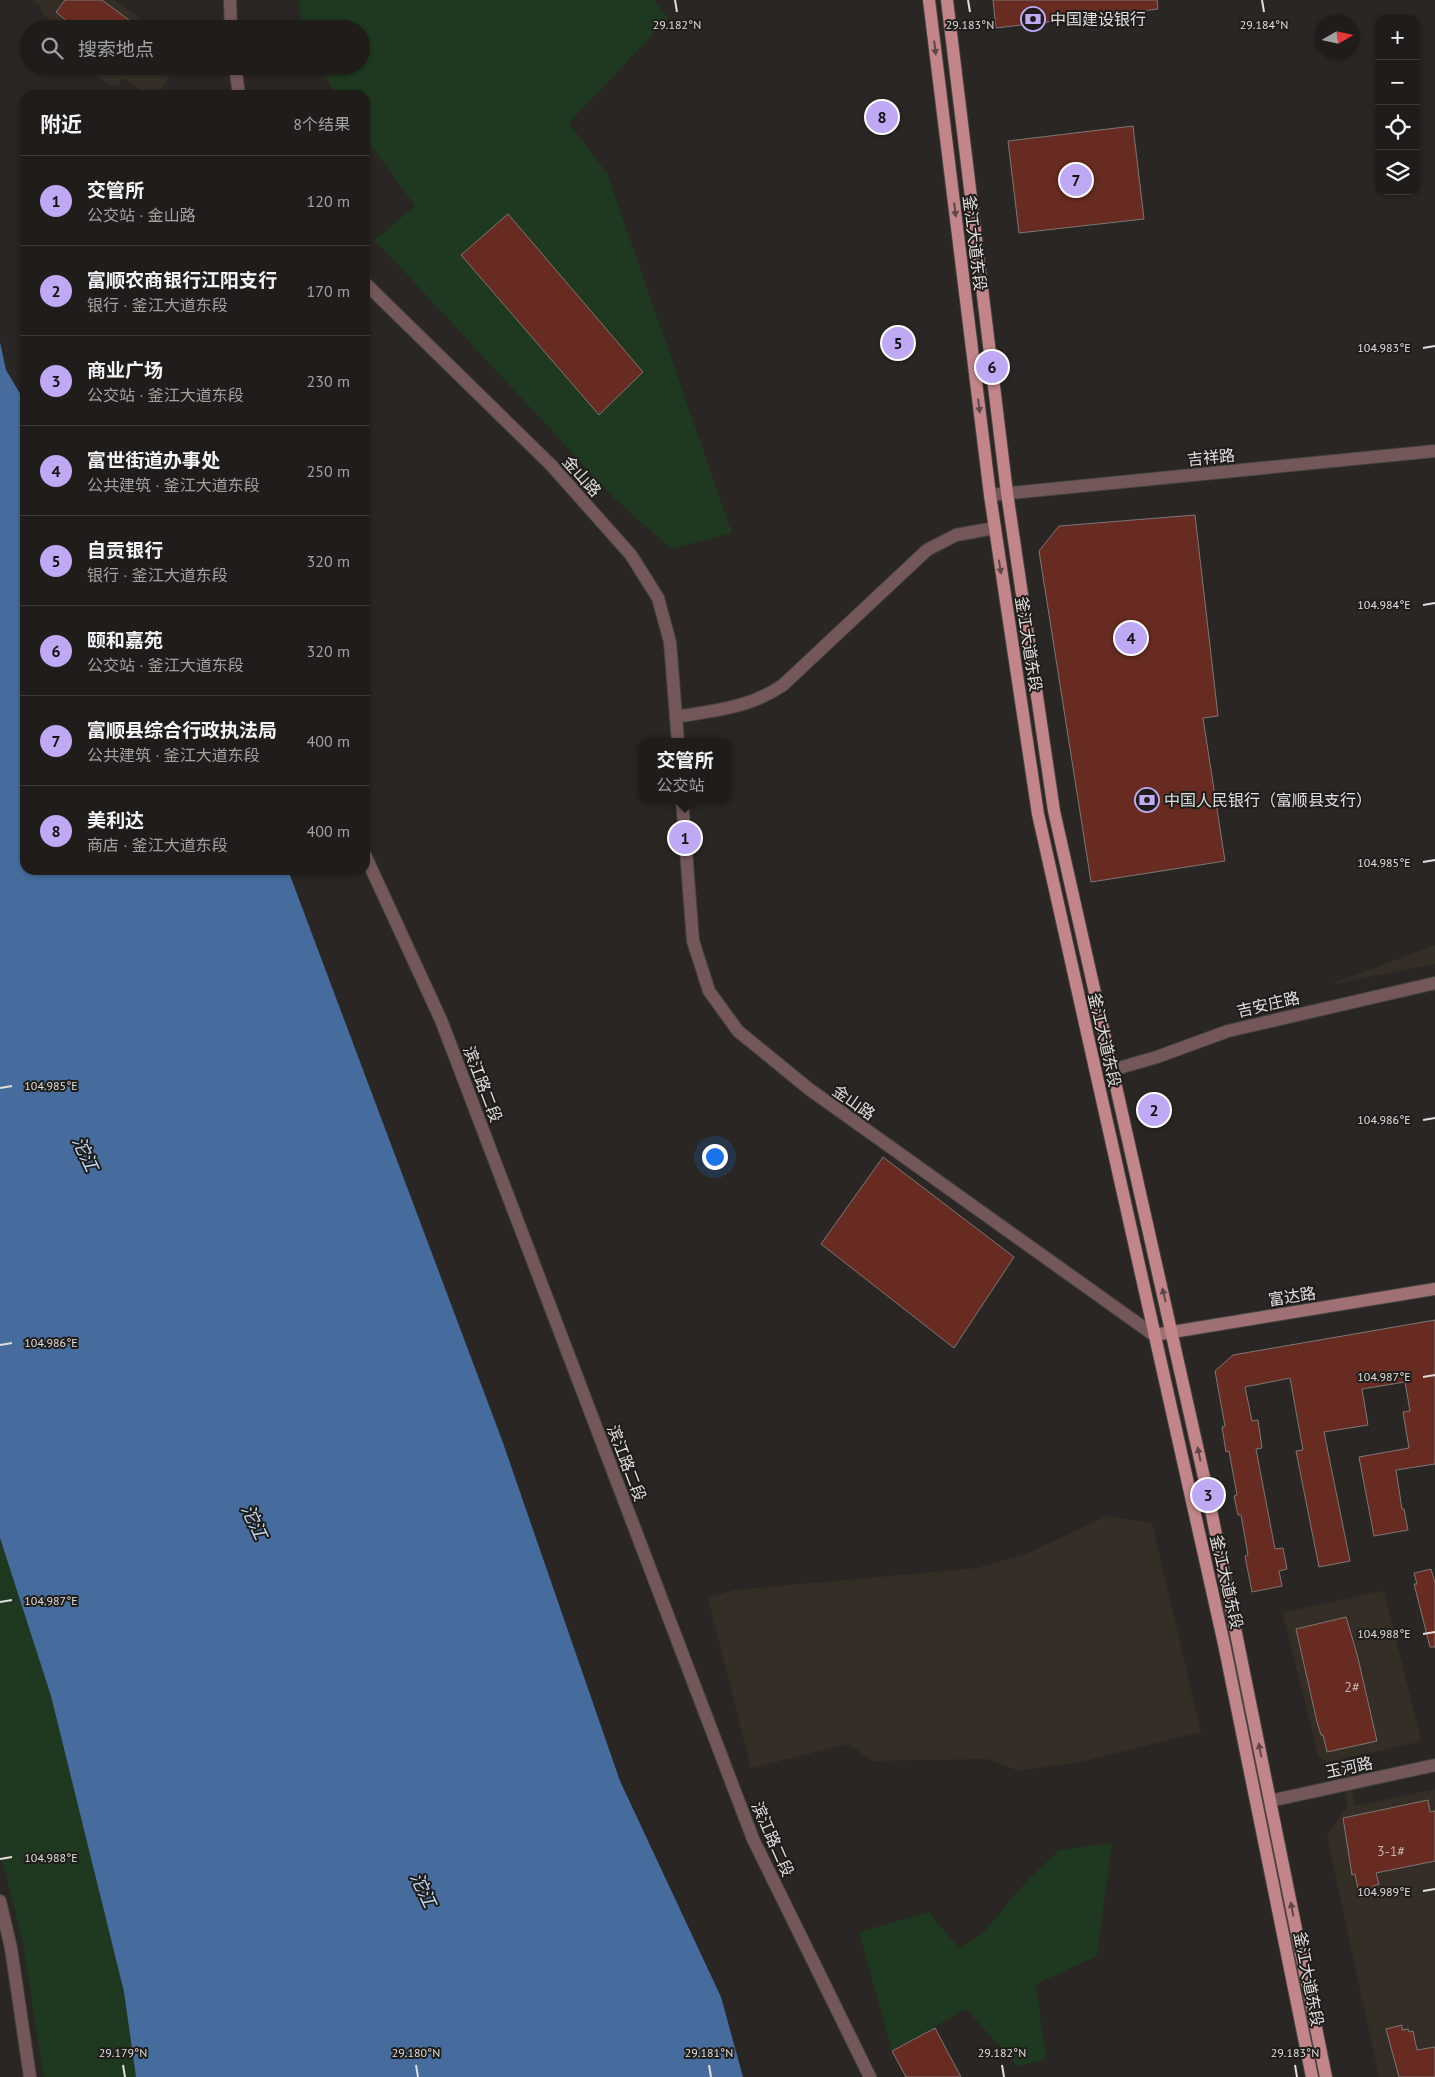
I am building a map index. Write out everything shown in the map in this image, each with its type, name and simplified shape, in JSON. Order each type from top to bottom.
[{"type":"main road","name":"釜江大道东段","points":[[929,0],[990,496],[1038,814],[1224,1644],[1312,2077]]},
{"type":"main road","name":"釜江大道东段","points":[[947,0],[1007,493],[1054,810],[1208,1495],[1326,2077]]},
{"type":"main road","name":"富达路","points":[[1154,1335],[1435,1289]]},
{"type":"street","points":[[230,0],[231,20]]},
{"type":"street","points":[[235,75],[235,90]]},
{"type":"street","name":"金山路","points":[[370,288],[551,465],[631,555],[658,598],[668,633],[678,738]]},
{"type":"street","name":"吉祥路","points":[[990,496],[1435,451]]},
{"type":"street","points":[[676,717],[748,704],[767,696],[783,685],[927,550],[956,535],[995,528]]},
{"type":"street","name":"金山路","points":[[682,803],[693,941],[709,991],[738,1031],[809,1089],[1154,1335]]},
{"type":"street","name":"滨江路二段","points":[[370,866],[441,1020],[753,1839],[870,2077]]},
{"type":"street","name":"吉安庄路","points":[[1112,1070],[1157,1058],[1228,1030],[1435,983]]},
{"type":"street","name":"玉河路","points":[[1270,1801],[1435,1765]]},
{"type":"street","points":[[0,1901],[11,1948],[30,2077]]},
{"type":"shaded area","points":[[32,0],[115,0],[141,20],[50,20],[42,14],[40,6]]},
{"type":"shaded area","points":[[96,75],[171,75],[162,89],[141,90],[126,79],[123,79],[118,86],[110,86]]},
{"type":"shaded area","points":[[1435,945],[1435,964],[1329,985]]},
{"type":"shaded area","points":[[1107,1516],[1152,1523],[1201,1732],[1080,1762],[1019,1771],[987,1759],[873,1761],[848,1744],[751,1768],[708,1598],[735,1590],[977,1568],[1026,1554]]},
{"type":"shaded area","points":[[1381,1591],[1384,1593],[1421,1739],[1419,1742],[1345,1758],[1355,1806],[1435,1789],[1435,2077],[1379,2077],[1327,1836],[1343,1811],[1348,1807],[1338,1760],[1327,1762],[1318,1755],[1283,1614]]},
{"type":"green space","points":[[299,0],[654,0],[668,18],[569,123],[607,173],[732,533],[671,549],[613,497],[375,240],[415,206],[370,144],[370,90],[333,90],[324,75],[370,75],[370,20],[301,20]]},
{"type":"green space","points":[[0,1538],[51,1696],[124,1992],[136,2077],[44,2077],[22,1939],[0,1851]]},
{"type":"green space","points":[[1112,1843],[1097,1956],[1036,1984],[1046,2060],[1017,2066],[966,2009],[892,2051],[859,1932],[929,1912],[959,1948],[982,1934],[1025,1883],[1059,1850]]},
{"type":"water","name":"沱江","points":[[0,342],[6,370],[20,394],[20,875],[290,875],[502,1440],[620,1781],[721,1997],[743,2077],[136,2077],[124,1992],[51,1696],[0,1538]]},
{"type":"building","points":[[65,0],[102,0],[129,20],[65,20],[56,12]]},
{"type":"building","name":"中国建设银行","points":[[993,0],[1157,0],[1158,9],[996,28]]},
{"type":"building","points":[[1133,126],[1144,219],[1019,233],[1008,141]]},
{"type":"building","points":[[508,214],[643,372],[599,415],[461,255]]},
{"type":"building","points":[[1195,515],[1218,716],[1203,718],[1225,861],[1091,882],[1039,551],[1059,526]]},
{"type":"building","points":[[883,1157],[1014,1257],[954,1348],[821,1244]]},
{"type":"building","points":[[1435,1320],[1435,1464],[1396,1470],[1402,1509],[1404,1509],[1408,1530],[1374,1536],[1359,1457],[1409,1448],[1403,1412],[1410,1411],[1405,1382],[1362,1389],[1368,1425],[1324,1432],[1350,1561],[1319,1567],[1296,1451],[1303,1450],[1290,1378],[1245,1387],[1252,1421],[1258,1420],[1262,1448],[1256,1449],[1275,1549],[1283,1548],[1287,1569],[1279,1571],[1282,1586],[1252,1592],[1245,1556],[1248,1555],[1241,1515],[1238,1515],[1234,1496],[1237,1495],[1229,1451],[1226,1452],[1222,1427],[1225,1426],[1215,1371],[1233,1355]]},
{"type":"building","points":[[1431,1569],[1435,1583],[1435,1647],[1430,1647],[1414,1584],[1417,1584],[1414,1573]]},
{"type":"building","points":[[1346,1617],[1357,1654],[1377,1741],[1327,1752],[1323,1735],[1321,1735],[1317,1722],[1296,1629]]},
{"type":"building","points":[[1428,1800],[1430,1812],[1435,1811],[1435,1861],[1376,1873],[1379,1884],[1373,1886],[1375,1895],[1360,1898],[1355,1874],[1352,1875],[1343,1818]]},
{"type":"building","points":[[1402,2025],[1402,2030],[1408,2029],[1409,2032],[1413,2031],[1417,2050],[1435,2047],[1435,2077],[1399,2077],[1386,2029]]},
{"type":"building","points":[[935,2028],[961,2077],[906,2077],[892,2051]]},
{"type":"place","name":"中国建设银行","points":[[1033,19]]},
{"type":"place","name":"美利达","points":[[882,117]]},
{"type":"place","name":"富顺县综合行政执法局","points":[[1076,180]]},
{"type":"place","name":"自贡银行","points":[[898,343]]},
{"type":"place","name":"颐和嘉苑","points":[[992,367]]},
{"type":"place","name":"富世街道办事处","points":[[1131,638]]},
{"type":"place","name":"中国人民银行（富顺县支行）","points":[[1147,800]]},
{"type":"place","name":"交管所","points":[[685,838]]},
{"type":"place","name":"富顺农商银行江阳支行","points":[[1154,1110]]},
{"type":"place","name":"商业广场","points":[[1208,1495]]}]
